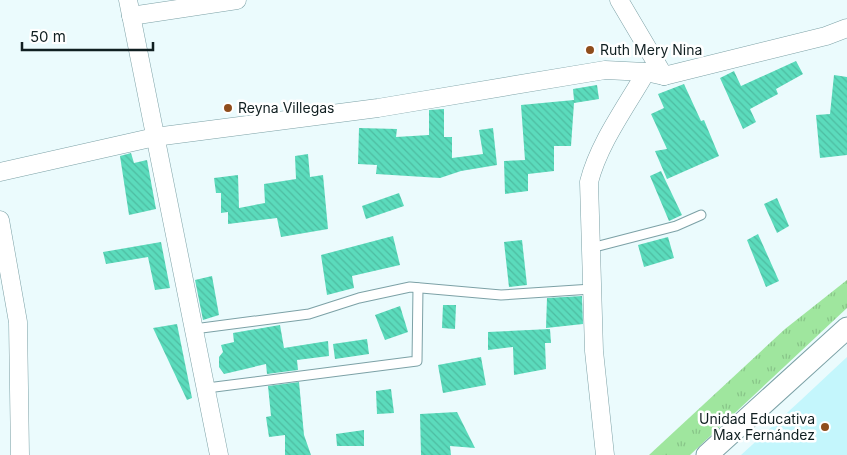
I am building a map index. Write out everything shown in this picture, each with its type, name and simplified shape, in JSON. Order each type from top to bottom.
[{"type":"street","points":[[219,455],[129,8],[238,0]]},
{"type":"street","points":[[619,0],[664,76]]},
{"type":"street","points":[[0,172],[155,136],[378,108],[605,70],[646,72],[664,76],[826,36],[847,28]]},
{"type":"street","points":[[605,455],[594,352],[589,182],[593,167],[646,72]]},
{"type":"street","points":[[0,220],[18,322],[20,455]]},
{"type":"street","points":[[707,455],[847,328]]},
{"type":"lane","points":[[591,248],[676,226],[701,215]]},
{"type":"lane","points":[[194,329],[309,314],[359,298],[410,287],[501,295],[592,289]]},
{"type":"lane","points":[[207,388],[417,361],[418,288]]},
{"type":"shaded area","name":"Unidad Educativa Max Fernández","points":[[847,357],[847,455],[741,455],[801,400]]},
{"type":"green space","points":[[847,280],[847,308],[690,455],[649,455],[785,329]]},
{"type":"building","points":[[796,61],[803,74],[776,89],[778,94],[750,109],[756,122],[743,129],[720,78],[734,71],[741,86]]},
{"type":"building","points":[[834,75],[847,77],[847,155],[820,158],[816,115],[830,114]]},
{"type":"building","points":[[684,84],[701,121],[704,120],[719,156],[667,179],[655,151],[667,149],[651,114],[664,108],[658,94]]},
{"type":"building","points":[[597,85],[599,99],[574,103],[571,146],[554,146],[554,171],[528,174],[528,191],[505,194],[504,161],[525,160],[521,105],[574,100],[573,89]]},
{"type":"building","points":[[444,109],[444,137],[452,137],[452,158],[483,154],[479,130],[493,128],[497,165],[461,171],[440,178],[376,174],[377,165],[358,164],[359,128],[397,129],[396,137],[429,135],[429,110]]},
{"type":"building","points":[[131,153],[134,163],[147,160],[156,209],[129,215],[120,156]]},
{"type":"building","points":[[308,154],[310,177],[323,175],[328,229],[281,237],[277,218],[228,224],[228,212],[221,213],[221,193],[216,193],[214,178],[238,175],[239,208],[265,203],[264,184],[296,179],[295,156]]},
{"type":"building","points":[[661,171],[682,215],[669,221],[650,176]]},
{"type":"building","points":[[399,193],[404,206],[366,219],[362,206]]},
{"type":"building","points":[[777,198],[789,226],[777,233],[764,204]]},
{"type":"building","points":[[758,234],[779,281],[766,287],[747,240]]},
{"type":"building","points":[[393,236],[400,265],[352,276],[354,288],[327,295],[321,255]]},
{"type":"building","points":[[668,237],[674,258],[644,267],[638,245]]},
{"type":"building","points":[[522,240],[527,285],[509,287],[504,242]]},
{"type":"building","points":[[161,242],[170,288],[155,290],[148,257],[106,264],[103,252]]},
{"type":"building","points":[[212,276],[219,315],[203,320],[195,280]]},
{"type":"building","points":[[582,296],[583,324],[546,328],[547,298]]},
{"type":"building","points":[[443,305],[456,305],[455,329],[442,328]]},
{"type":"building","points":[[400,306],[408,332],[385,340],[375,315]]},
{"type":"building","points":[[177,324],[192,398],[187,400],[153,328]]},
{"type":"building","points":[[280,325],[284,348],[328,341],[329,356],[297,360],[298,370],[267,374],[266,364],[224,374],[219,367],[219,357],[223,352],[221,345],[234,342],[233,333]]},
{"type":"building","points":[[550,329],[551,343],[545,343],[546,369],[514,375],[513,347],[488,350],[488,332]]},
{"type":"building","points":[[367,339],[369,354],[335,359],[333,344]]},
{"type":"building","points":[[481,357],[486,385],[443,393],[438,365]]},
{"type":"building","points":[[299,382],[304,435],[311,455],[285,455],[285,435],[269,437],[266,417],[271,416],[268,386]]},
{"type":"building","points":[[391,389],[394,413],[377,414],[376,391]]},
{"type":"building","points":[[457,412],[475,448],[450,446],[451,455],[421,455],[420,414]]},
{"type":"building","points":[[364,430],[364,446],[337,446],[336,434]]},
{"type":"place","name":"Ruth Mery Nina","points":[[590,50]]},
{"type":"place","name":"Reyna Villegas","points":[[228,108]]},
{"type":"place","name":"Unidad Educativa Max Fernández","points":[[825,427]]}]
